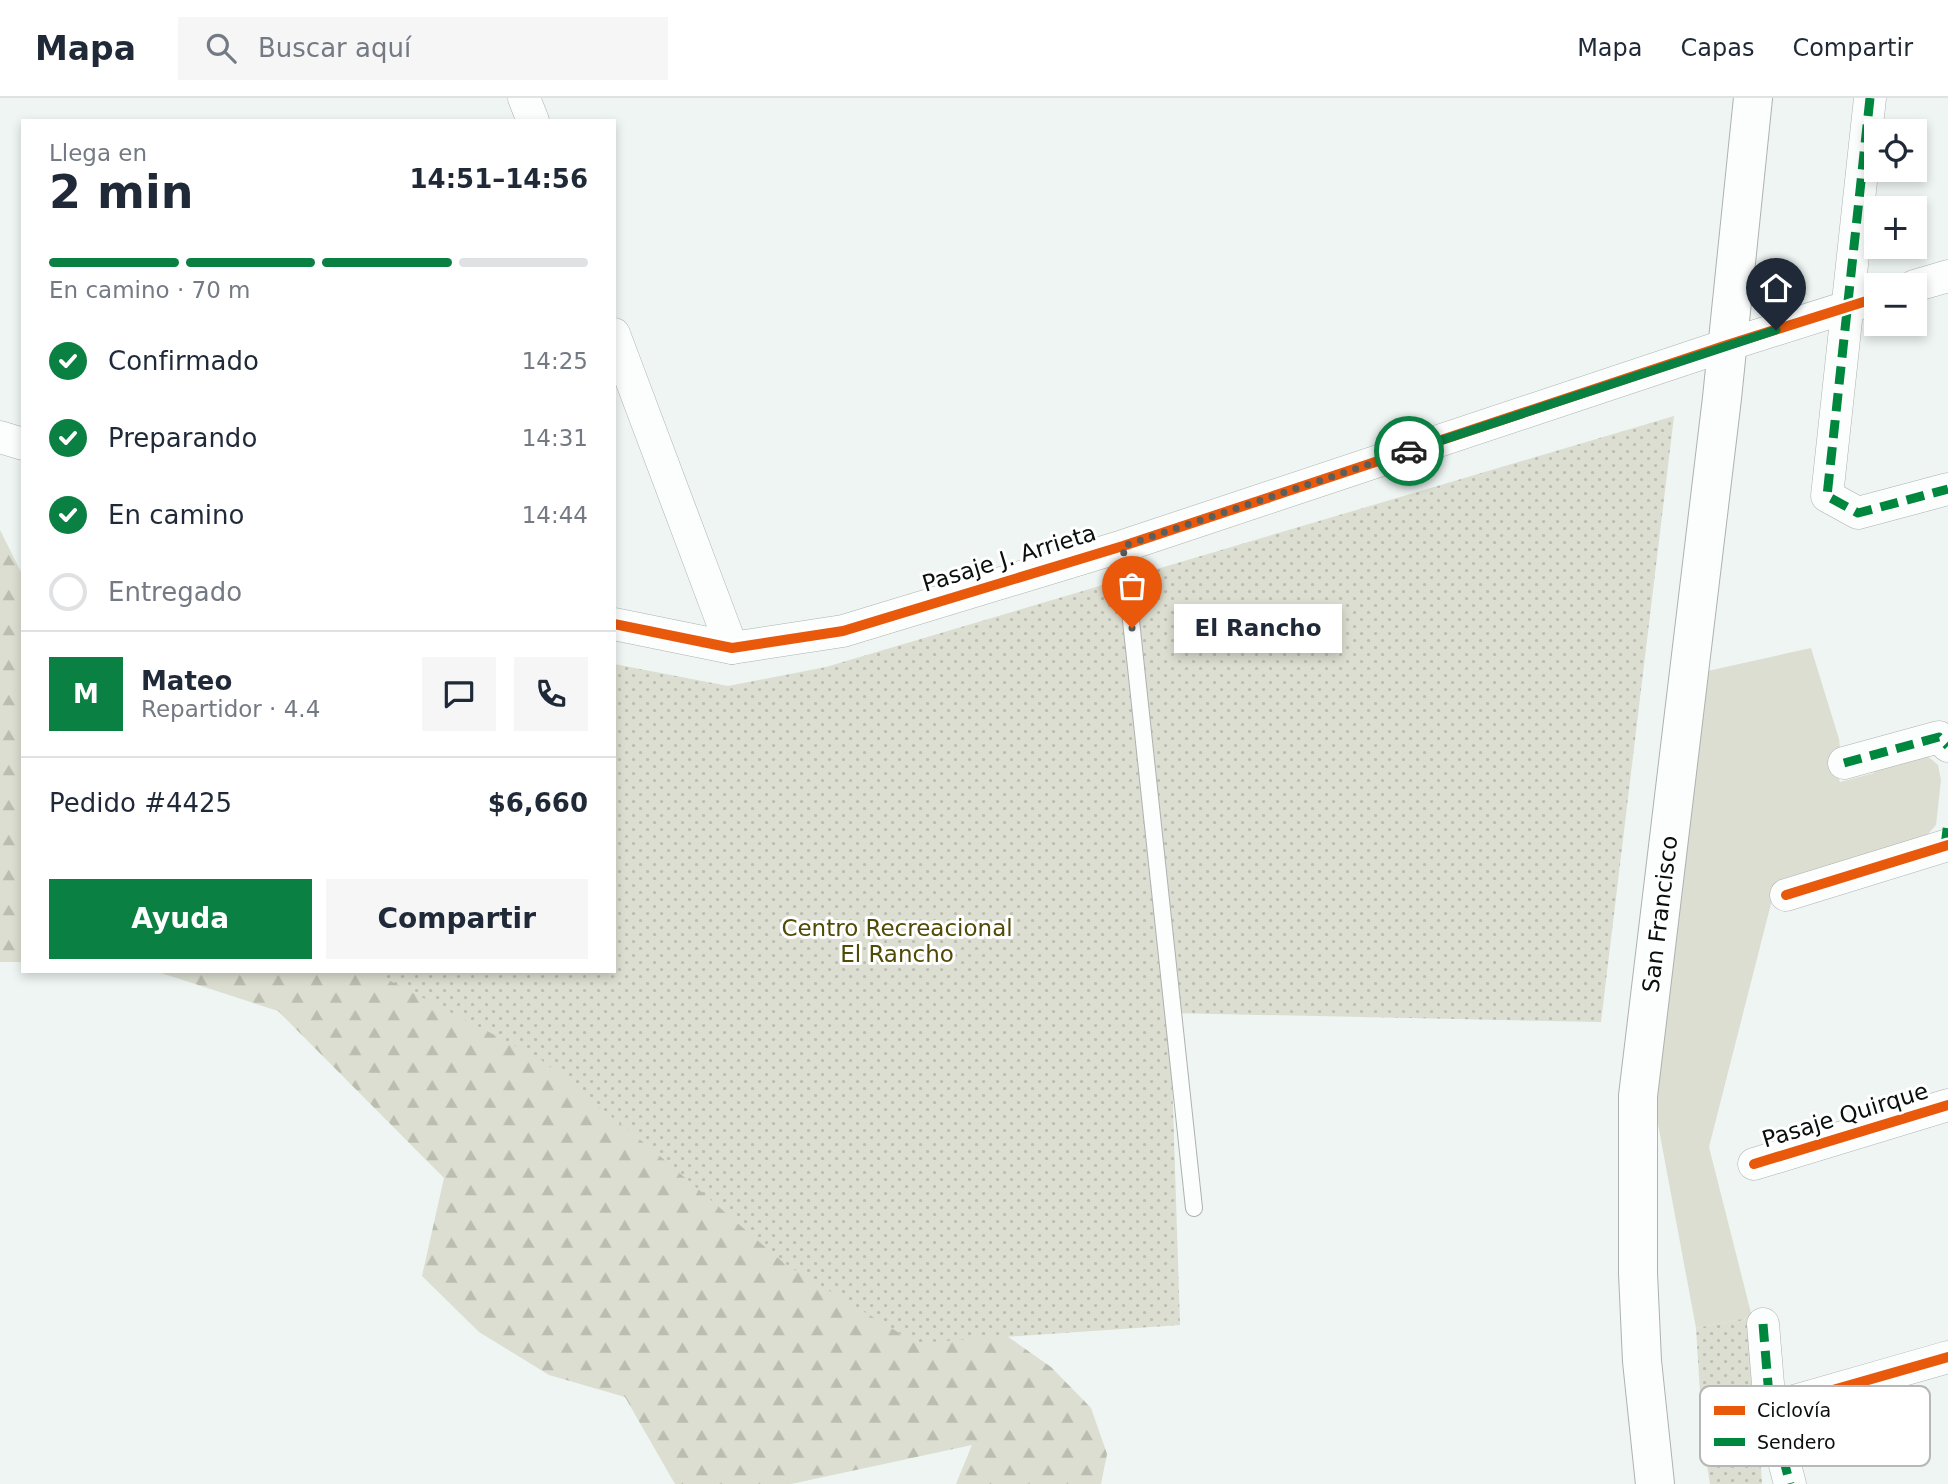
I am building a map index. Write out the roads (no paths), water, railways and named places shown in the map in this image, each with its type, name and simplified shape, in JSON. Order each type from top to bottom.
[{"type":"main road","name":"San Francisco","points":[[1655,1484],[1642,1361],[1638,1285],[1638,1096],[1727,345],[1753,98]]},
{"type":"street","points":[[524,98],[532,119]]},
{"type":"street","points":[[1870,98],[1862,303],[1827,496],[1858,513],[1948,489]]},
{"type":"street","points":[[1927,282],[1948,276]]},
{"type":"street","name":"Pasaje J. Arrieta","points":[[616,624],[732,648],[843,631],[1123,546],[1727,345],[1862,303]]},
{"type":"street","points":[[616,339],[732,648]]},
{"type":"street","points":[[0,437],[21,443]]},
{"type":"street","points":[[1844,763],[1939,737],[1948,746]]},
{"type":"street","points":[[1786,895],[1947,838]]},
{"type":"street","name":"Pasaje Quirque","points":[[1754,1164],[1948,1105]]},
{"type":"street","points":[[1763,1325],[1768,1386]]},
{"type":"street","points":[[1847,1386],[1948,1357]]},
{"type":"street","points":[[1785,1466],[1790,1484]]},
{"type":"lane","points":[[1123,546],[1194,1208]]},
{"type":"place","name":"El Rancho","points":[[1132,628]]},
{"type":"park label","name":"Centro Recreacional El Rancho","points":[[897,941]]}]
